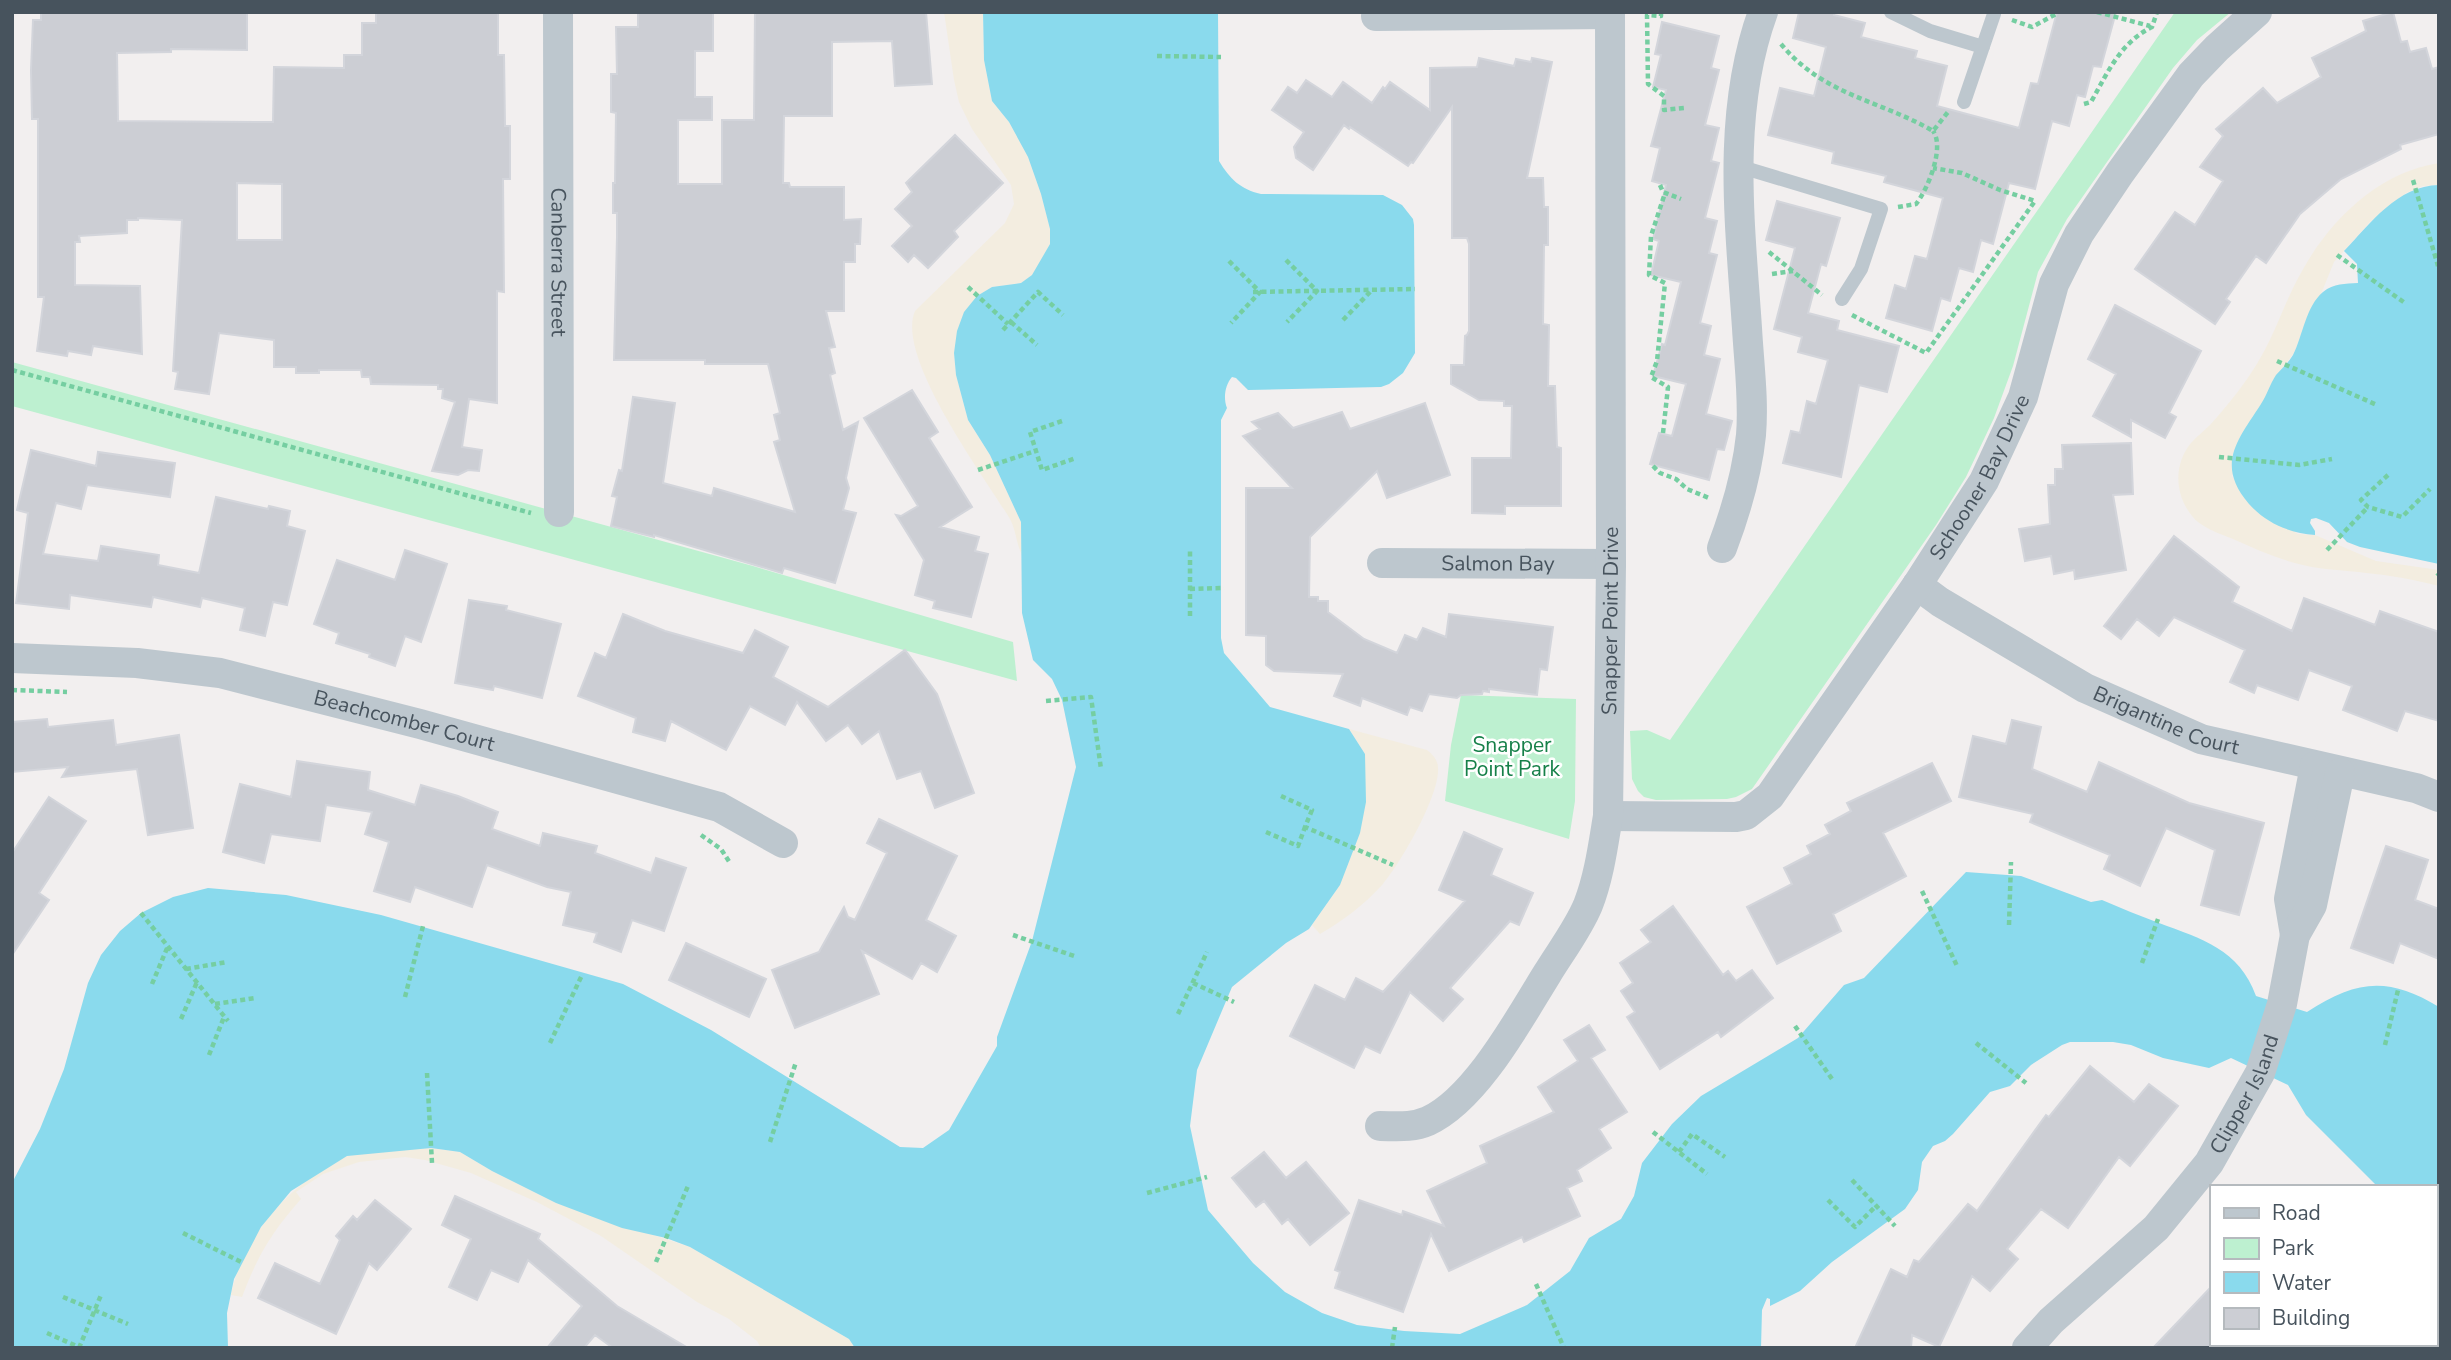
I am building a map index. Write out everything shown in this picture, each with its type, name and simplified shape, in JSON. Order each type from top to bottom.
[{"type":"street","name":"Canberra Street","points":[[558,12],[559,512]]},
{"type":"street","name":"Schooner Bay Drive","points":[[1608,816],[1736,817],[1746,815],[1764,803],[1969,507],[2008,433],[2028,384],[2054,284],[2079,234],[2191,75],[2257,12]]},
{"type":"street","points":[[1376,16],[1610,13]]},
{"type":"street","name":"Snapper Point Drive","points":[[1380,1126],[1412,1126],[1434,1118],[1461,1097],[1487,1066],[1542,983],[1584,913],[1598,869],[1608,816],[1611,564],[1610,13]]},
{"type":"street","points":[[1722,548],[1736,509],[1749,453],[1752,411],[1738,166],[1742,111],[1762,16]]},
{"type":"street","name":"Salmon Bay","points":[[1382,563],[1611,564]]},
{"type":"street","name":"Brigantine Court","points":[[1917,585],[1940,602],[2085,688],[2201,739],[2416,789],[2439,797]]},
{"type":"street","name":"Beachcomber Court","points":[[12,658],[137,663],[220,673],[420,724],[719,807],[783,843]]},
{"type":"street","name":"Clipper Island","points":[[2027,1348],[2051,1321],[2156,1228],[2209,1163],[2260,1073],[2282,1004],[2295,935],[2289,899],[2328,769]]},
{"type":"lane","points":[[1891,12],[1930,31],[1983,47]]},
{"type":"lane","points":[[1964,102],[1994,14]]},
{"type":"lane","points":[[1738,166],[1881,209],[1861,269],[1842,304]]},
{"type":"path","points":[[1661,12],[1661,16],[1647,15],[1648,84],[1664,96],[1664,110],[1684,108]]},
{"type":"path","points":[[2097,12],[2152,27]]},
{"type":"path","points":[[2084,104],[2091,102],[2120,51],[2139,33],[2152,27],[2157,12]]},
{"type":"path","points":[[1994,14],[2032,27],[2057,13]]},
{"type":"path","points":[[1762,16],[1786,50],[1812,73],[1854,97],[1933,131],[1938,140],[1927,188],[1916,204],[1881,209]]},
{"type":"path","points":[[1157,56],[1221,57]]},
{"type":"path","points":[[1933,131],[1971,84]]},
{"type":"path","points":[[1842,304],[1926,353],[2035,201],[2000,190],[1962,173],[1933,168]]},
{"type":"path","points":[[2413,180],[2438,266]]},
{"type":"path","points":[[1660,185],[1665,193],[1681,199]]},
{"type":"path","points":[[1662,433],[1668,387],[1651,377],[1657,361],[1665,284],[1649,275],[1651,236],[1665,193]]},
{"type":"path","points":[[1763,247],[1826,298]]},
{"type":"path","points":[[2337,255],[2405,303]]},
{"type":"path","points":[[1286,260],[1317,291]]},
{"type":"path","points":[[1229,261],[1260,292]]},
{"type":"path","points":[[968,286],[1037,345]]},
{"type":"path","points":[[1253,292],[1415,289]]},
{"type":"path","points":[[1343,320],[1372,290]]},
{"type":"path","points":[[1287,322],[1317,291]]},
{"type":"path","points":[[1003,330],[1038,292],[1063,315]]},
{"type":"path","points":[[1231,323],[1260,292]]},
{"type":"path","points":[[2277,361],[2377,405]]},
{"type":"path","points":[[12,370],[560,521],[559,512]]},
{"type":"path","points":[[1062,421],[1030,432],[1042,470],[1076,458]]},
{"type":"path","points":[[978,470],[1035,451]]},
{"type":"path","points":[[2219,457],[2299,465],[2332,459]]},
{"type":"path","points":[[1653,466],[1660,474],[1676,479],[1687,489],[1736,509]]},
{"type":"path","points":[[2388,475],[2361,500],[2368,506],[2402,517],[2430,489]]},
{"type":"path","points":[[2327,550],[2368,506]]},
{"type":"path","points":[[1190,548],[1190,616]]},
{"type":"path","points":[[1190,589],[1224,588]]},
{"type":"path","points":[[12,690],[72,692]]},
{"type":"path","points":[[1046,701],[1091,697],[1101,769]]},
{"type":"path","points":[[1266,832],[1298,846],[1312,810],[1282,796]]},
{"type":"path","points":[[1306,827],[1393,865]]},
{"type":"path","points":[[695,832],[721,849],[730,863]]},
{"type":"path","points":[[2009,925],[2011,862]]},
{"type":"path","points":[[1922,891],[1957,966]]},
{"type":"path","points":[[141,912],[226,1019],[209,1055]]},
{"type":"path","points":[[2142,963],[2158,919]]},
{"type":"path","points":[[405,997],[423,926]]},
{"type":"path","points":[[1013,934],[1077,957]]},
{"type":"path","points":[[152,984],[168,946]]},
{"type":"path","points":[[1178,1014],[1207,952]]},
{"type":"path","points":[[186,969],[227,962]]},
{"type":"path","points":[[550,1043],[582,975]]},
{"type":"path","points":[[181,1019],[197,982]]},
{"type":"path","points":[[1192,983],[1234,1002]]},
{"type":"path","points":[[2385,1045],[2398,990]]},
{"type":"path","points":[[214,1004],[255,998]]},
{"type":"path","points":[[1795,1026],[1832,1079]]},
{"type":"path","points":[[1976,1043],[2026,1083]]},
{"type":"path","points":[[769,1142],[796,1062]]},
{"type":"path","points":[[427,1073],[432,1163]]},
{"type":"path","points":[[1653,1132],[1707,1174]]},
{"type":"path","points":[[1679,1152],[1692,1134],[1725,1157]]},
{"type":"path","points":[[1147,1193],[1207,1177]]},
{"type":"path","points":[[1852,1180],[1895,1226]]},
{"type":"path","points":[[656,1262],[688,1186]]},
{"type":"path","points":[[1828,1200],[1855,1227],[1877,1206]]},
{"type":"path","points":[[183,1233],[241,1262]]},
{"type":"path","points":[[1536,1284],[1564,1348]]},
{"type":"path","points":[[47,1333],[80,1347],[101,1295]]},
{"type":"path","points":[[63,1297],[128,1325]]},
{"type":"path","points":[[1392,1348],[1395,1327]]},
{"type":"green space","points":[[2175,12],[2231,12],[2197,40],[2173,68],[2067,219],[2038,272],[2013,366],[1994,418],[1966,477],[1936,525],[1752,789],[1727,799],[1656,800],[1644,797],[1632,779],[1630,731],[1647,730],[1670,740]]},
{"type":"green space","points":[[12,362],[753,566],[1013,642],[1017,681],[12,406]]},
{"type":"green space","name":"Snapper Point Park","points":[[1461,695],[1576,699],[1575,801],[1569,839],[1445,801],[1451,745]]},
{"type":"sand","points":[[944,12],[983,12],[984,60],[992,101],[1009,122],[1028,157],[1050,229],[1050,244],[1033,275],[1021,283],[992,287],[977,296],[954,353],[956,375],[968,420],[990,455],[1021,522],[1022,555],[1010,519],[964,447],[930,386],[918,357],[912,331],[915,311],[1005,223],[1014,204],[1011,185],[972,129],[959,102]]},
{"type":"sand","points":[[2439,163],[2439,185],[2423,186],[2406,193],[2370,222],[2334,262],[2321,294],[2311,309],[2294,353],[2274,379],[2232,476],[2246,500],[2298,534],[2315,535],[2376,561],[2439,570],[2439,586],[2393,576],[2294,563],[2200,524],[2182,499],[2178,480],[2181,461],[2191,443],[2223,410],[2253,370],[2313,252],[2358,201],[2396,176]]},
{"type":"sand","points":[[1349,729],[1427,750],[1437,763],[1437,780],[1418,828],[1391,874],[1361,905],[1320,934],[1312,925],[1340,885],[1365,754]]},
{"type":"sand","points":[[431,1148],[460,1152],[556,1203],[690,1247],[849,1339],[855,1348],[761,1348],[757,1341],[729,1319],[697,1302],[601,1236],[537,1202],[471,1173],[405,1157],[359,1162],[323,1174],[296,1192],[301,1199],[266,1245],[242,1297],[231,1295],[246,1252],[258,1232],[272,1213],[306,1181],[352,1155]]},
{"type":"water","points":[[983,12],[1218,12],[1219,161],[1232,178],[1241,186],[1261,194],[1383,195],[1402,205],[1413,219],[1415,353],[1403,373],[1381,387],[1248,390],[1232,377],[1226,388],[1227,408],[1221,420],[1221,638],[1224,653],[1270,707],[1349,729],[1365,754],[1366,802],[1360,833],[1340,885],[1309,929],[1286,943],[1232,987],[1197,1070],[1190,1126],[1208,1210],[1253,1263],[1285,1292],[1322,1313],[1357,1325],[1404,1331],[1460,1334],[1527,1305],[1570,1271],[1589,1238],[1621,1219],[1634,1196],[1642,1163],[1672,1124],[1701,1096],[1798,1038],[1844,985],[1864,978],[1966,872],[2021,876],[2091,902],[2102,900],[2190,935],[2229,956],[2249,980],[2256,996],[2307,1012],[2341,993],[2372,986],[2404,990],[2439,1007],[2439,1348],[2340,1348],[2437,1346],[2437,1185],[2376,1185],[2306,1115],[2288,1085],[2231,1058],[2209,1068],[2163,1058],[2131,1045],[2113,1042],[2070,1042],[2031,1065],[2010,1086],[1990,1092],[1953,1134],[1933,1146],[1922,1162],[1918,1190],[1905,1209],[1832,1262],[1800,1291],[1770,1306],[1770,1299],[1767,1298],[1762,1310],[1761,1348],[855,1348],[849,1339],[690,1247],[666,1238],[622,1228],[556,1203],[460,1152],[431,1148],[347,1156],[291,1191],[261,1227],[234,1279],[227,1313],[228,1348],[12,1348],[12,1183],[40,1129],[64,1069],[88,983],[101,955],[120,931],[141,913],[173,897],[208,888],[286,895],[381,915],[623,984],[711,1030],[900,1147],[923,1148],[949,1130],[997,1046],[997,1037],[1032,941],[1076,767],[1062,700],[1052,679],[1033,660],[1022,613],[1021,522],[990,455],[968,420],[956,375],[954,353],[957,331],[964,312],[977,296],[992,287],[1021,283],[1032,275],[1050,244],[1050,229],[1028,157],[1009,122],[992,101],[984,60]]},
{"type":"water","points":[[2439,185],[2439,564],[2360,547],[2347,542],[2329,523],[2316,518],[2311,519],[2310,523],[2315,535],[2279,526],[2263,517],[2249,504],[2233,477],[2232,464],[2238,441],[2276,375],[2293,355],[2317,298],[2331,287],[2358,283],[2357,264],[2344,251],[2375,218],[2398,199],[2424,187]]},
{"type":"building","points":[[41,12],[247,12],[247,50],[171,49],[171,52],[117,53],[118,121],[273,122],[274,67],[344,68],[344,55],[362,55],[362,23],[376,23],[376,12],[498,12],[498,55],[504,55],[505,126],[510,126],[510,179],[503,179],[504,292],[497,291],[497,403],[469,399],[462,447],[482,450],[479,471],[468,470],[458,475],[432,471],[455,402],[442,398],[443,389],[438,389],[438,385],[371,384],[370,377],[362,377],[361,370],[296,373],[296,367],[274,367],[274,340],[219,333],[209,394],[175,389],[178,372],[173,371],[182,220],[127,220],[127,233],[79,236],[80,242],[75,242],[75,285],[140,286],[142,354],[93,346],[91,355],[68,351],[67,356],[37,351],[44,297],[38,297],[38,119],[32,119],[31,70],[33,20],[41,20]],"holes":[[[237,183],[282,184],[282,240],[237,240]]]},
{"type":"building","points":[[638,12],[713,12],[713,51],[695,51],[695,97],[712,97],[712,120],[678,120],[678,184],[722,184],[722,120],[754,120],[755,12],[926,12],[932,84],[895,86],[892,41],[832,42],[832,116],[784,116],[783,183],[789,183],[790,187],[844,187],[844,220],[861,219],[860,244],[855,244],[855,262],[844,262],[844,311],[826,311],[835,347],[829,348],[835,373],[830,375],[843,430],[858,422],[846,478],[849,488],[843,510],[856,513],[835,583],[784,568],[782,573],[654,535],[611,526],[617,497],[612,496],[619,470],[622,471],[633,397],[675,403],[663,483],[712,496],[714,488],[795,512],[774,442],[780,440],[774,415],[780,413],[768,364],[705,364],[705,360],[614,360],[617,213],[613,213],[613,183],[616,113],[611,112],[611,74],[617,74],[616,27],[638,27]]},
{"type":"building","points":[[1799,12],[1835,12],[1834,15],[1865,23],[1861,37],[1917,51],[1915,58],[1947,66],[1937,106],[2019,128],[2031,83],[2038,84],[2057,12],[2116,12],[2101,67],[2093,66],[2085,97],[2077,95],[2069,126],[2052,121],[2035,189],[2009,183],[1993,244],[1981,240],[1973,272],[1959,268],[1950,301],[1941,298],[1932,331],[1886,318],[1895,285],[1906,289],[1915,256],[1927,259],[1943,198],[1884,182],[1886,176],[1832,163],[1834,152],[1768,135],[1780,88],[1814,96],[1826,47],[1793,38]]},
{"type":"building","points":[[2393,12],[2401,42],[2407,41],[2410,52],[2426,48],[2432,69],[2439,67],[2439,134],[2400,145],[2401,149],[2341,179],[2300,214],[2266,263],[2256,256],[2226,299],[2230,302],[2215,324],[2135,269],[2175,212],[2195,225],[2223,181],[2200,167],[2223,136],[2216,129],[2263,88],[2277,103],[2321,77],[2312,58],[2366,31],[2363,21]]},
{"type":"building","points":[[1662,22],[1719,36],[1711,68],[1719,70],[1705,125],[1719,128],[1711,161],[1719,163],[1705,218],[1717,221],[1709,253],[1717,255],[1700,323],[1711,326],[1704,355],[1720,359],[1706,414],[1732,421],[1724,450],[1717,449],[1709,480],[1650,464],[1659,433],[1672,436],[1686,384],[1653,376],[1662,344],[1665,345],[1681,282],[1651,275],[1659,241],[1653,239],[1666,185],[1652,181],[1660,148],[1651,146],[1666,90],[1653,87],[1661,55],[1655,54]]},
{"type":"building","points":[[1479,58],[1514,66],[1516,59],[1531,62],[1532,58],[1552,62],[1527,178],[1543,178],[1544,207],[1548,207],[1548,245],[1544,245],[1543,324],[1549,325],[1548,386],[1555,386],[1557,447],[1561,448],[1561,506],[1505,506],[1505,514],[1472,513],[1472,458],[1511,458],[1512,406],[1504,406],[1504,401],[1479,400],[1451,384],[1451,365],[1464,365],[1465,336],[1469,331],[1469,244],[1467,238],[1452,238],[1452,107],[1413,163],[1408,166],[1344,125],[1313,170],[1296,158],[1294,147],[1304,132],[1272,110],[1288,87],[1297,93],[1306,80],[1332,97],[1343,82],[1372,103],[1390,82],[1430,110],[1430,68],[1477,67]]},
{"type":"building","points":[[955,135],[1003,183],[954,231],[958,237],[928,268],[914,255],[908,262],[892,246],[912,226],[895,209],[912,192],[906,183]]},
{"type":"building","points":[[1777,201],[1840,218],[1826,266],[1821,264],[1808,313],[1839,321],[1837,330],[1899,346],[1887,392],[1859,385],[1841,477],[1783,463],[1791,431],[1800,433],[1807,401],[1816,404],[1828,360],[1798,352],[1802,337],[1774,329],[1795,248],[1766,240]]},
{"type":"building","points":[[2115,305],[2201,351],[2169,413],[2176,417],[2165,438],[2131,420],[2131,437],[2093,416],[2116,374],[2088,359]]},
{"type":"building","points":[[912,390],[938,432],[929,438],[972,507],[940,527],[979,537],[975,551],[988,554],[971,617],[933,608],[935,601],[915,595],[924,560],[896,515],[901,516],[918,506],[864,418]]},
{"type":"building","points":[[1425,403],[1450,475],[1387,498],[1377,471],[1310,537],[1309,597],[1328,601],[1328,612],[1364,639],[1397,653],[1405,635],[1417,640],[1423,628],[1446,637],[1449,614],[1553,627],[1547,670],[1540,669],[1537,695],[1489,689],[1489,692],[1483,691],[1482,694],[1461,695],[1457,698],[1429,694],[1422,711],[1410,707],[1407,715],[1362,698],[1360,706],[1334,696],[1343,674],[1274,671],[1266,665],[1266,636],[1246,635],[1246,488],[1292,488],[1243,436],[1260,429],[1252,422],[1278,413],[1293,428],[1342,412],[1350,429]]},
{"type":"building","points":[[2131,443],[2133,494],[2113,495],[2126,570],[2075,579],[2074,570],[2054,574],[2051,556],[2025,561],[2019,529],[2050,524],[2048,485],[2055,485],[2055,469],[2063,469],[2062,445]]},
{"type":"building","points":[[31,450],[96,466],[98,452],[175,463],[170,497],[87,485],[81,509],[56,503],[43,554],[98,561],[101,546],[159,555],[158,565],[199,573],[216,497],[268,509],[269,506],[290,511],[287,526],[305,531],[287,605],[273,602],[265,636],[240,630],[245,608],[202,598],[200,607],[153,597],[151,607],[70,595],[69,609],[16,603],[28,513],[17,510]]},
{"type":"building","points":[[2174,536],[2239,587],[2232,602],[2292,631],[2304,598],[2375,625],[2380,611],[2439,632],[2439,721],[2405,711],[2397,731],[2343,710],[2352,686],[2309,670],[2298,700],[2257,685],[2254,693],[2230,682],[2245,650],[2174,617],[2159,636],[2137,619],[2121,639],[2104,626]]},
{"type":"building","points":[[405,550],[447,564],[421,642],[405,636],[395,666],[369,657],[370,654],[336,643],[339,633],[314,624],[337,560],[395,580]]},
{"type":"building","points":[[469,600],[507,606],[506,610],[561,624],[542,698],[494,686],[493,690],[455,683]]},
{"type":"building","points":[[623,614],[665,631],[743,653],[755,630],[788,647],[773,677],[828,707],[905,650],[937,694],[974,793],[935,808],[921,771],[897,779],[879,731],[862,744],[848,725],[826,741],[797,702],[785,725],[750,706],[726,750],[671,721],[665,741],[633,732],[636,718],[578,696],[595,653],[606,658]]},
{"type":"building","points":[[47,719],[48,727],[113,720],[116,745],[179,735],[193,828],[148,835],[137,769],[62,777],[68,767],[12,772],[12,722]]},
{"type":"building","points":[[2012,720],[2041,727],[2032,769],[2087,792],[2099,762],[2189,803],[2264,823],[2239,915],[2201,905],[2215,850],[2166,828],[2140,886],[2104,869],[2110,855],[2030,822],[2033,814],[1959,797],[1973,736],[2006,744]]},
{"type":"building","points":[[297,761],[370,772],[368,790],[415,805],[421,785],[458,796],[498,812],[492,829],[540,846],[543,833],[597,846],[595,853],[651,873],[656,858],[686,868],[664,931],[632,920],[621,952],[594,942],[597,933],[563,925],[571,892],[547,887],[487,865],[472,907],[415,887],[410,902],[374,891],[389,842],[365,834],[372,812],[326,805],[320,841],[271,834],[264,863],[223,852],[240,784],[291,797]]},
{"type":"building","points":[[1932,763],[1951,801],[1883,833],[1906,876],[1833,914],[1841,931],[1777,964],[1747,907],[1792,884],[1784,868],[1811,854],[1807,846],[1830,834],[1825,825],[1851,811],[1847,803]]},
{"type":"building","points":[[49,797],[86,821],[39,893],[49,900],[12,955],[12,853]]},
{"type":"building","points":[[879,819],[957,856],[926,920],[956,936],[937,972],[921,963],[912,979],[862,951],[879,994],[795,1028],[772,970],[819,952],[844,907],[848,917],[855,920],[887,853],[867,843]]},
{"type":"building","points":[[1464,832],[1502,849],[1491,875],[1533,893],[1519,925],[1510,921],[1450,988],[1463,999],[1443,1021],[1410,992],[1380,1053],[1365,1046],[1354,1068],[1290,1036],[1315,985],[1345,1000],[1356,978],[1383,992],[1465,901],[1439,890]]},
{"type":"building","points":[[2386,846],[2428,860],[2415,900],[2439,909],[2439,959],[2400,943],[2393,963],[2351,948]]},
{"type":"building","points":[[1673,906],[1723,975],[1728,971],[1736,981],[1752,970],[1773,998],[1721,1037],[1718,1032],[1660,1069],[1627,1017],[1635,1012],[1621,991],[1633,983],[1620,963],[1651,942],[1641,930]]},
{"type":"building","points":[[686,943],[766,979],[749,1017],[669,980]]},
{"type":"building","points":[[1589,1025],[1605,1050],[1591,1058],[1627,1112],[1599,1129],[1611,1148],[1577,1170],[1582,1181],[1567,1188],[1580,1216],[1524,1242],[1522,1237],[1449,1271],[1431,1234],[1403,1312],[1335,1288],[1340,1272],[1335,1270],[1359,1200],[1402,1215],[1403,1211],[1444,1226],[1427,1191],[1487,1163],[1480,1146],[1554,1112],[1538,1087],[1578,1061],[1564,1040]]},
{"type":"building","points":[[2090,1066],[2134,1102],[2149,1084],[2178,1106],[2130,1166],[2119,1157],[2068,1228],[2041,1209],[2007,1249],[2018,1259],[1990,1291],[1972,1276],[1939,1347],[1912,1335],[1911,1348],[1855,1348],[1891,1269],[1907,1277],[1914,1260],[1919,1262],[1968,1204],[1977,1211],[2046,1115],[2049,1117]]},
{"type":"building","points":[[1264,1152],[1286,1178],[1306,1162],[1349,1213],[1310,1245],[1288,1219],[1282,1224],[1264,1201],[1256,1207],[1232,1178]]},
{"type":"building","points":[[455,1196],[540,1234],[538,1239],[617,1306],[688,1348],[613,1348],[595,1335],[584,1348],[547,1348],[582,1306],[528,1260],[518,1282],[491,1270],[477,1300],[449,1287],[471,1239],[442,1225]]},
{"type":"building","points":[[375,1200],[411,1229],[377,1270],[369,1263],[336,1334],[258,1298],[275,1263],[320,1284],[340,1240],[336,1236],[353,1216],[357,1220]]},
{"type":"building","points":[[2210,1288],[2211,1348],[2153,1348]]}]
